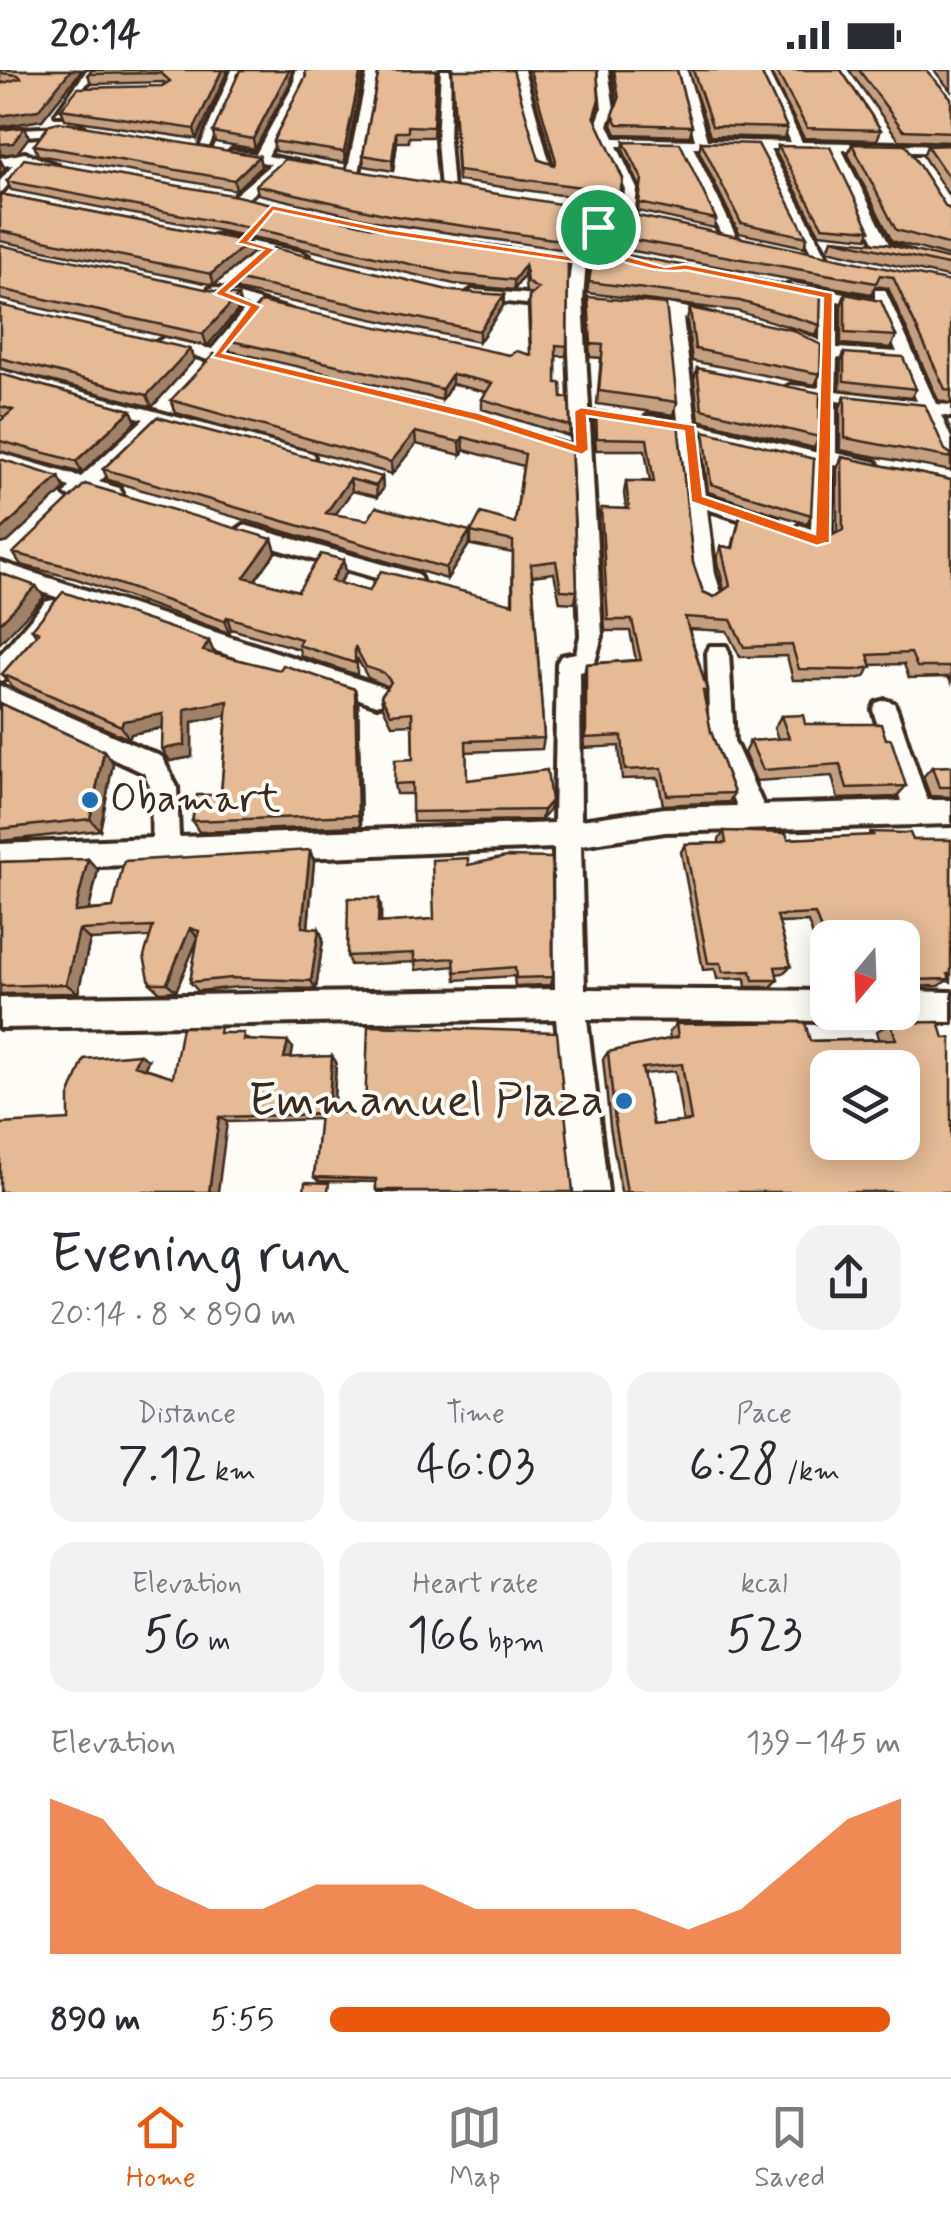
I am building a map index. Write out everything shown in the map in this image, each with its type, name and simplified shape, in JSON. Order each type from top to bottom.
[{"type":"street","points":[[19,200],[0,193],[92,70]]},
{"type":"street","points":[[202,149],[237,70]]},
{"type":"street","points":[[260,159],[300,84],[300,70]]},
{"type":"street","points":[[353,173],[372,70]]},
{"type":"street","points":[[446,70],[443,141],[447,189]]},
{"type":"street","points":[[519,70],[548,169]]},
{"type":"street","points":[[604,70],[608,109],[602,125],[632,189],[596,252],[614,254]]},
{"type":"street","points":[[682,70],[702,144]]},
{"type":"street","points":[[762,70],[796,145]]},
{"type":"street","points":[[76,91],[96,90]]},
{"type":"street","points":[[0,134],[48,127],[92,130]]},
{"type":"street","points":[[883,135],[892,148]]},
{"type":"street","points":[[612,142],[892,148],[913,156],[951,150]]},
{"type":"street","points":[[685,143],[730,238]]},
{"type":"street","points":[[762,145],[812,240],[829,261],[798,252]]},
{"type":"street","points":[[182,146],[372,176]]},
{"type":"street","points":[[834,146],[876,246],[916,256]]},
{"type":"street","points":[[0,162],[24,160],[63,167]]},
{"type":"street","points":[[240,198],[280,162]]},
{"type":"street","points":[[428,186],[464,192]]},
{"type":"street","points":[[220,195],[256,203]]},
{"type":"street","points":[[591,1192],[570,1004],[566,835],[569,663],[586,662],[591,636],[573,448],[590,413],[584,300],[572,259],[615,218]]},
{"type":"street","points":[[205,236],[247,237],[271,249],[322,261]]},
{"type":"street","points":[[812,240],[830,242]]},
{"type":"street","points":[[258,260],[271,249]]},
{"type":"street","points":[[874,273],[951,460]]},
{"type":"street","points":[[775,285],[886,306]]},
{"type":"street","points":[[201,290],[226,288],[256,306],[295,314]]},
{"type":"street","points":[[453,293],[526,299]]},
{"type":"street","points":[[696,499],[821,540],[829,296]]},
{"type":"street","points":[[628,303],[738,324]]},
{"type":"street","points":[[210,361],[256,306]]},
{"type":"street","points":[[674,309],[689,369],[696,499],[704,574],[711,596]]},
{"type":"street","points":[[775,331],[794,334],[828,352],[909,358]]},
{"type":"street","points":[[144,338],[210,361],[253,364]]},
{"type":"street","points":[[0,376],[164,409],[325,463]]},
{"type":"street","points":[[772,386],[827,398],[951,411]]},
{"type":"street","points":[[56,513],[164,409]]},
{"type":"street","points":[[636,420],[898,471]]},
{"type":"street","points":[[0,458],[140,502]]},
{"type":"street","points":[[214,523],[437,588]]},
{"type":"street","points":[[5,564],[68,590],[377,695]]},
{"type":"street","points":[[0,672],[68,590]]},
{"type":"street","points":[[718,653],[722,741],[755,818]]},
{"type":"street","points":[[0,696],[153,765],[164,787],[166,852]]},
{"type":"street","points":[[885,710],[918,812]]},
{"type":"street","points":[[0,857],[566,835],[665,820],[951,812]]},
{"type":"street","points":[[0,1013],[570,1004],[810,1006]]},
{"type":"street","points":[[920,1006],[951,1007]]},
{"type":"building","points":[[0,70],[71,70],[38,110],[0,116],[0,84],[21,78]]},
{"type":"building","points":[[92,70],[222,70],[194,129],[61,109],[78,88],[162,86],[170,81],[161,73],[88,74]]},
{"type":"building","points":[[240,70],[289,70],[253,139],[213,132]]},
{"type":"building","points":[[305,70],[361,70],[344,152],[273,141],[306,76]]},
{"type":"building","points":[[379,70],[436,70],[433,127],[408,126],[408,132],[396,132],[392,160],[363,155]]},
{"type":"building","points":[[452,70],[513,70],[539,160],[554,165],[530,70],[597,70],[599,99],[594,116],[623,179],[620,192],[458,171]]},
{"type":"building","points":[[614,70],[677,70],[692,126],[618,124],[613,115],[619,99]]},
{"type":"building","points":[[693,70],[760,70],[787,128],[712,126]]},
{"type":"building","points":[[776,70],[841,70],[881,130],[807,128]]},
{"type":"building","points":[[859,70],[926,70],[951,98],[951,132],[903,130]]},
{"type":"building","points":[[59,122],[259,156],[234,180],[34,145],[50,124]]},
{"type":"building","points":[[25,127],[13,143],[0,144],[0,130]]},
{"type":"building","points":[[624,142],[680,143],[716,219],[639,203],[642,179]]},
{"type":"building","points":[[701,142],[758,144],[807,237],[741,223]]},
{"type":"building","points":[[852,144],[906,145],[951,210],[951,245],[896,230]]},
{"type":"building","points":[[951,145],[951,181],[927,146]]},
{"type":"building","points":[[778,146],[830,147],[870,230],[822,226]]},
{"type":"building","points":[[24,159],[237,196],[386,230],[568,256],[567,346],[556,345],[556,383],[561,383],[562,398],[569,398],[570,426],[482,399],[492,383],[452,374],[442,389],[227,340],[261,302],[509,355],[517,351],[531,355],[529,297],[538,289],[527,282],[525,265],[514,280],[453,274],[270,232],[7,181]]},
{"type":"building","points":[[285,159],[584,208],[574,242],[388,215],[256,185]]},
{"type":"building","points":[[0,194],[249,242],[211,274],[0,231]]},
{"type":"building","points":[[624,213],[951,282],[951,391],[945,389],[893,277],[880,275],[876,283],[612,236]]},
{"type":"building","points":[[832,239],[886,244],[951,260],[951,266]]},
{"type":"building","points":[[0,245],[238,296],[203,334],[0,289]]},
{"type":"building","points":[[273,248],[452,291],[504,295],[479,331],[235,279]]},
{"type":"building","points":[[594,249],[821,291],[820,325],[740,301],[589,282]]},
{"type":"building","points":[[845,294],[881,301],[896,336],[845,333]]},
{"type":"building","points":[[588,297],[666,304],[677,402],[599,391],[603,345],[591,344]]},
{"type":"building","points":[[0,305],[190,349],[147,395],[0,358]]},
{"type":"building","points":[[690,308],[792,330],[821,345],[820,374],[695,349]]},
{"type":"building","points":[[844,353],[903,357],[916,389],[844,381]]},
{"type":"building","points":[[214,354],[474,414],[571,444],[577,591],[561,590],[556,561],[531,564],[544,738],[466,741],[467,780],[547,770],[551,801],[543,810],[412,812],[412,783],[394,784],[395,760],[413,759],[412,712],[391,714],[381,696],[391,682],[384,673],[366,667],[355,646],[355,663],[298,645],[301,639],[227,617],[224,621],[70,567],[13,553],[85,484],[272,539],[244,577],[298,591],[321,554],[344,560],[331,581],[369,591],[381,571],[513,604],[513,541],[471,532],[481,513],[515,523],[525,454],[463,437],[460,442],[415,432],[391,462],[171,400]]},
{"type":"building","points":[[697,368],[820,393],[819,437],[702,409]]},
{"type":"building","points":[[0,374],[131,410],[76,461],[0,441],[0,421],[13,410],[0,406]]},
{"type":"building","points":[[845,396],[925,405],[951,458],[845,438]]},
{"type":"building","points":[[596,411],[678,423],[693,563],[703,592],[714,597],[730,586],[721,546],[733,548],[741,512],[825,539],[843,530],[842,457],[951,480],[951,667],[917,667],[911,653],[868,655],[872,667],[855,670],[799,669],[792,645],[744,647],[731,620],[685,617],[707,691],[703,691],[711,732],[734,793],[667,795],[662,768],[625,770],[622,736],[586,738],[586,664],[641,660],[632,620],[608,620],[601,508],[629,509],[626,481],[654,482],[647,439],[597,438]]},
{"type":"building","points":[[157,417],[382,477],[376,486],[350,479],[326,513],[368,520],[376,507],[470,531],[446,568],[103,469]]},
{"type":"building","points":[[704,431],[814,459],[811,515],[711,484]]},
{"type":"building","points":[[0,459],[59,477],[0,531]]},
{"type":"building","points":[[0,573],[36,586],[0,623]]},
{"type":"building","points":[[63,592],[209,641],[203,651],[280,670],[283,665],[355,689],[358,815],[192,821],[197,795],[221,795],[228,701],[185,709],[185,745],[162,749],[163,714],[123,721],[121,726],[2,674],[39,632],[32,629]]},
{"type":"building","points":[[0,703],[104,751],[90,819],[0,829]]},
{"type":"building","points":[[803,715],[805,724],[881,724],[886,739],[891,739],[906,786],[847,788],[840,764],[763,770],[750,741],[789,738],[781,716]]},
{"type":"building","points":[[951,766],[951,787],[939,787],[932,767]]},
{"type":"building","points":[[724,831],[786,833],[788,839],[873,835],[871,832],[910,833],[913,840],[951,840],[950,979],[920,980],[920,920],[817,920],[815,914],[777,916],[791,966],[775,967],[778,980],[753,980],[751,971],[723,972],[721,963],[708,963],[685,844],[726,843]]},
{"type":"building","points":[[310,850],[302,927],[319,929],[311,981],[232,978],[190,982],[199,931],[190,928],[167,983],[150,983],[144,956],[153,927],[79,930],[66,984],[0,986],[0,862],[88,859],[75,912],[113,908],[124,861]]},
{"type":"building","points":[[506,857],[552,858],[553,977],[516,978],[515,967],[455,972],[454,958],[414,961],[414,953],[347,956],[348,898],[379,898],[378,923],[434,919],[432,860],[468,858],[468,865]]},
{"type":"building","points":[[805,1022],[810,1041],[896,1039],[893,1030],[920,1030],[920,1022],[939,1022],[944,1038],[951,1038],[951,1192],[627,1192],[608,1052],[678,1037],[676,1024]],"holes":[[[682,1064],[691,1121],[653,1125],[642,1068]]]},
{"type":"building","points":[[368,1026],[557,1032],[573,1192],[403,1192],[376,1190],[376,1179],[314,1177],[320,1114],[365,1111]]},
{"type":"building","points":[[182,1027],[220,1027],[219,1033],[244,1033],[243,1040],[288,1042],[284,1058],[332,1056],[328,1114],[219,1117],[209,1192],[0,1192],[0,1124],[69,1120],[69,1097],[84,1059],[139,1054],[134,1065],[173,1077]]},
{"type":"building","points":[[305,1182],[329,1183],[328,1192],[304,1192]]},
{"type":"place","name":"Obamart","points":[[90,800]]},
{"type":"place","name":"Emmanuel Plaza","points":[[624,1101]]},
{"type":"route","points":[[272,208],[388,232],[579,260],[598,227],[596,252],[627,256],[664,270],[685,267],[829,296],[828,457],[824,461],[821,532],[825,538],[817,540],[696,499],[690,428],[581,411],[582,450],[479,418],[216,355],[256,306],[219,294],[271,249],[242,243],[272,208]]}]
